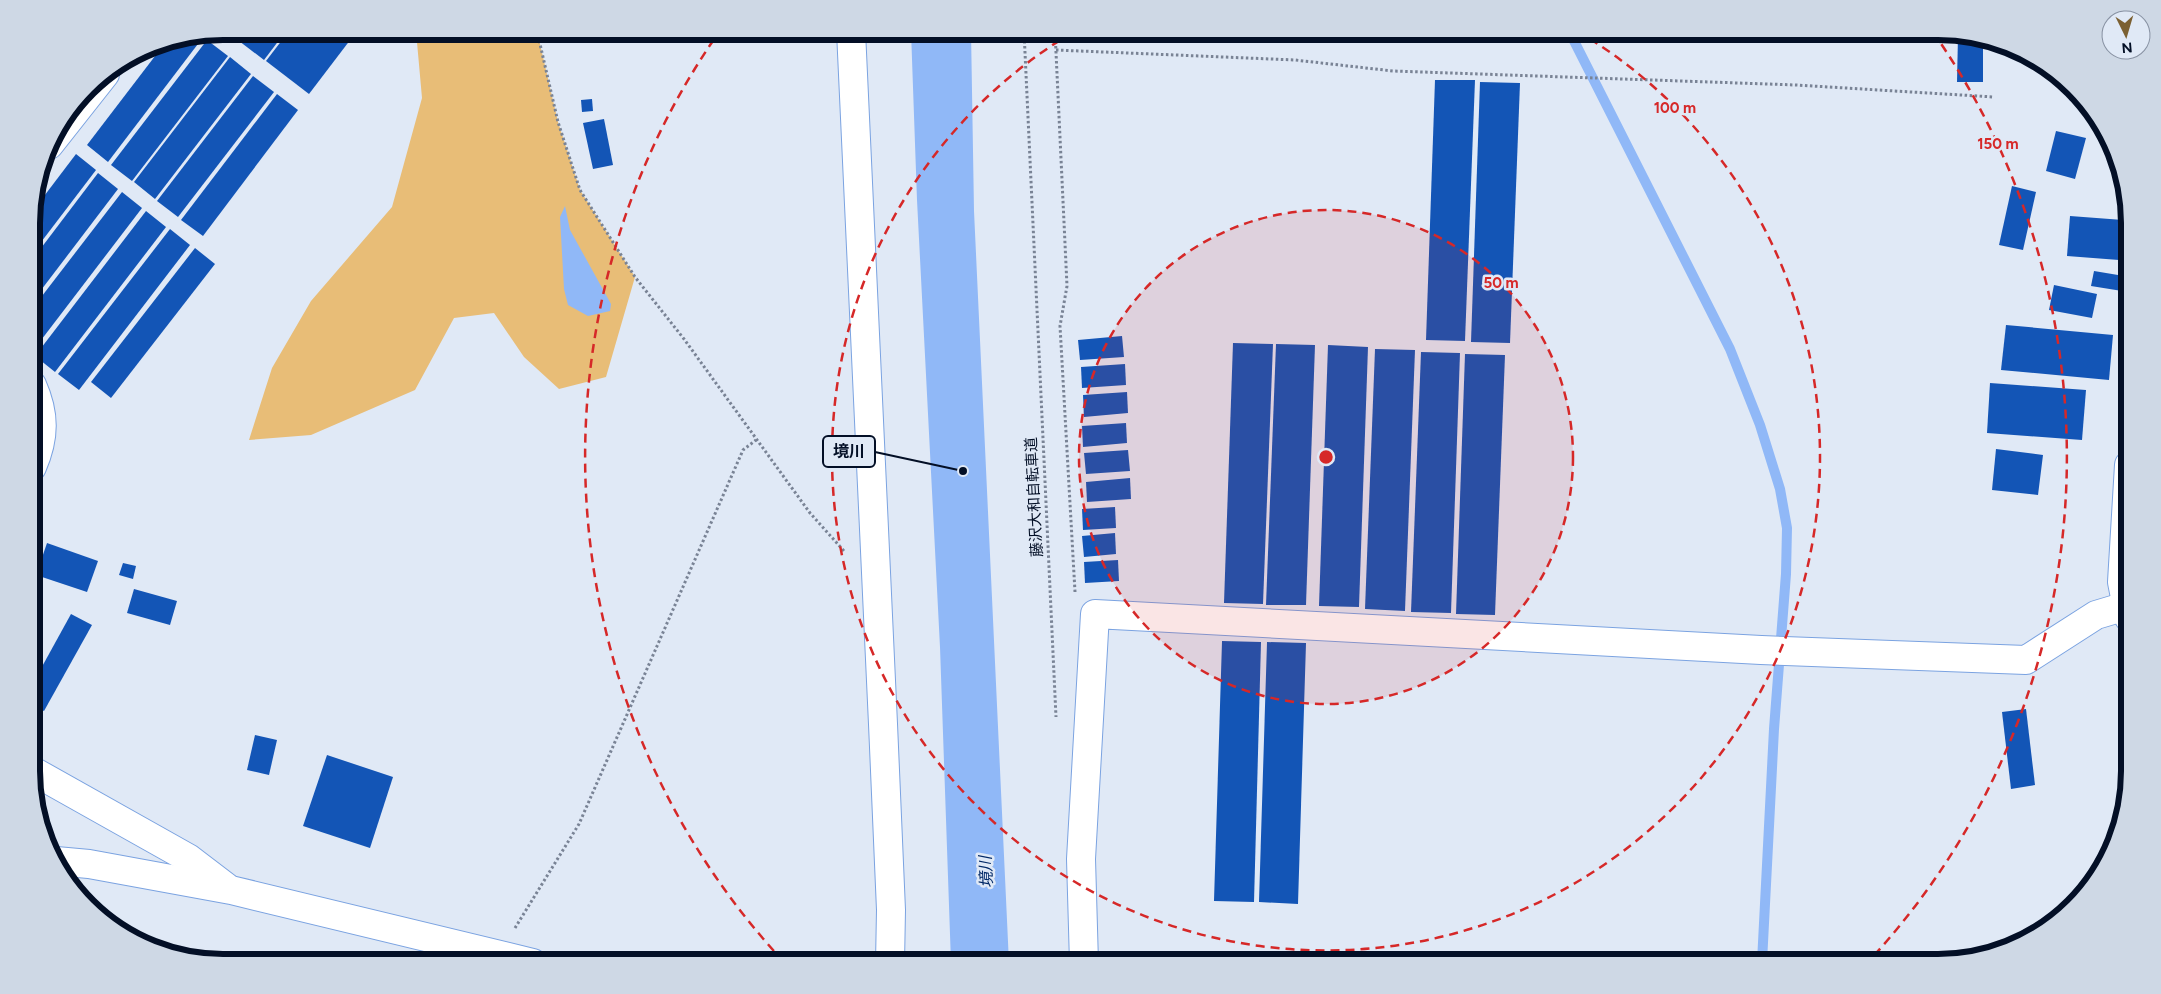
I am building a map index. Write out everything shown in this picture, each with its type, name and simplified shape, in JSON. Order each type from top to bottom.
[{"type":"street","points":[[851,40],[890,910],[890,954]]},
{"type":"street","points":[[40,403],[42,429],[40,441]]},
{"type":"street","points":[[1084,954],[1081,859],[1094,614],[1761,650],[2026,660],[2096,615],[2121,613]]},
{"type":"street","points":[[40,775],[188,858],[231,890]]},
{"type":"street","points":[[63,862],[90,864],[231,890],[331,916],[499,954]]},
{"type":"path","points":[[539,40],[558,122],[580,190],[634,277],[684,339],[810,513],[876,586]]},
{"type":"path","name":"藤沢大和自転車道","points":[[1024,40],[1056,718]]},
{"type":"path","points":[[1055,40],[1067,286],[1060,326],[1076,599],[1094,614]]},
{"type":"path","points":[[1056,50],[1295,60],[1393,71],[1796,85],[1994,97]]},
{"type":"path","points":[[499,954],[579,824],[743,450],[756,440]]},
{"type":"shaded area","points":[[417,40],[539,40],[558,122],[580,190],[635,277],[606,377],[559,389],[524,357],[494,313],[454,318],[415,390],[311,435],[249,440],[272,368],[311,301],[392,207],[422,98]]},
{"type":"water","points":[[911,40],[971,40],[974,211],[1009,954],[951,954],[940,647],[917,200]]},
{"type":"water","points":[[565,206],[570,230],[611,304],[610,311],[588,316],[568,305],[564,289],[560,217]]},
{"type":"building","points":[[238,40],[279,40],[264,60]]},
{"type":"building","points":[[282,40],[350,40],[309,94],[266,61]]},
{"type":"building","points":[[1163,40],[1203,40],[1203,41]]},
{"type":"building","points":[[1250,40],[1250,42],[1211,41]]},
{"type":"building","points":[[206,41],[228,56],[132,181],[111,165]]},
{"type":"building","points":[[1958,41],[1983,46],[1983,82],[1957,82]]},
{"type":"building","points":[[199,42],[108,162],[87,145],[158,52],[175,46]]},
{"type":"building","points":[[230,57],[251,74],[155,199],[134,182]]},
{"type":"building","points":[[253,76],[274,92],[178,217],[157,201]]},
{"type":"building","points":[[1435,80],[1475,80],[1465,341],[1426,340]]},
{"type":"building","points":[[1480,82],[1520,83],[1510,343],[1471,342]]},
{"type":"building","points":[[277,94],[298,110],[203,236],[181,220]]},
{"type":"building","points":[[592,99],[593,111],[582,112],[581,100]]},
{"type":"building","points":[[604,119],[613,165],[593,169],[583,123]]},
{"type":"building","points":[[2056,131],[2086,138],[2075,179],[2046,171]]},
{"type":"building","points":[[76,154],[96,170],[40,244],[42,199]]},
{"type":"building","points":[[98,173],[118,189],[40,291],[40,249]]},
{"type":"building","points":[[2012,186],[2036,192],[2023,250],[1999,245]]},
{"type":"building","points":[[122,192],[142,208],[40,342],[40,299]]},
{"type":"building","points":[[146,211],[166,227],[55,372],[40,360],[40,349]]},
{"type":"building","points":[[2070,216],[2121,220],[2119,260],[2067,256]]},
{"type":"building","points":[[170,229],[190,245],[79,390],[58,374]]},
{"type":"building","points":[[195,248],[215,264],[111,398],[91,382]]},
{"type":"building","points":[[2094,271],[2121,276],[2121,291],[2091,286]]},
{"type":"building","points":[[2054,285],[2097,294],[2092,318],[2049,310]]},
{"type":"building","points":[[2006,325],[2113,335],[2109,380],[2001,370]]},
{"type":"building","points":[[1122,336],[1124,357],[1080,360],[1078,340]]},
{"type":"building","points":[[1233,343],[1273,344],[1263,604],[1224,603]]},
{"type":"building","points":[[1276,344],[1315,345],[1306,605],[1266,605]]},
{"type":"building","points":[[1328,345],[1368,347],[1359,607],[1319,606]]},
{"type":"building","points":[[1375,349],[1415,350],[1405,611],[1365,609]]},
{"type":"building","points":[[1421,352],[1460,353],[1451,613],[1411,612]]},
{"type":"building","points":[[1465,354],[1505,355],[1495,615],[1456,614]]},
{"type":"building","points":[[1125,364],[1126,385],[1082,388],[1081,367]]},
{"type":"building","points":[[1990,383],[2086,390],[2082,440],[1987,433]]},
{"type":"building","points":[[1127,392],[1128,413],[1084,417],[1083,395]]},
{"type":"building","points":[[1126,423],[1127,443],[1083,447],[1082,426]]},
{"type":"building","points":[[1996,449],[2043,455],[2038,495],[1992,490]]},
{"type":"building","points":[[1128,450],[1130,471],[1086,474],[1084,453]]},
{"type":"building","points":[[1130,478],[1131,499],[1087,502],[1086,482]]},
{"type":"building","points":[[1115,507],[1116,528],[1083,530],[1082,509]]},
{"type":"building","points":[[1115,533],[1116,554],[1084,557],[1082,536]]},
{"type":"building","points":[[47,543],[98,561],[87,592],[40,576],[40,563]]},
{"type":"building","points":[[1118,560],[1119,581],[1085,583],[1084,562]]},
{"type":"building","points":[[123,563],[136,566],[133,579],[119,575]]},
{"type":"building","points":[[134,589],[177,601],[170,625],[127,613]]},
{"type":"building","points":[[71,614],[92,625],[44,711],[40,709],[40,670]]},
{"type":"building","points":[[1222,641],[1261,642],[1254,902],[1214,901]]},
{"type":"building","points":[[1267,642],[1306,643],[1298,904],[1259,902]]},
{"type":"building","points":[[2026,709],[2035,785],[2011,789],[2002,712]]},
{"type":"building","points":[[255,735],[277,740],[269,775],[247,770]]},
{"type":"building","points":[[327,755],[393,777],[370,848],[303,826]]},
{"type":"waterway","points":[[1574,40],[1730,349],[1760,425],[1780,489],[1787,528],[1786,574],[1774,729],[1762,954]]},
{"type":"place","name":"境川","points":[[963,471]]}]
